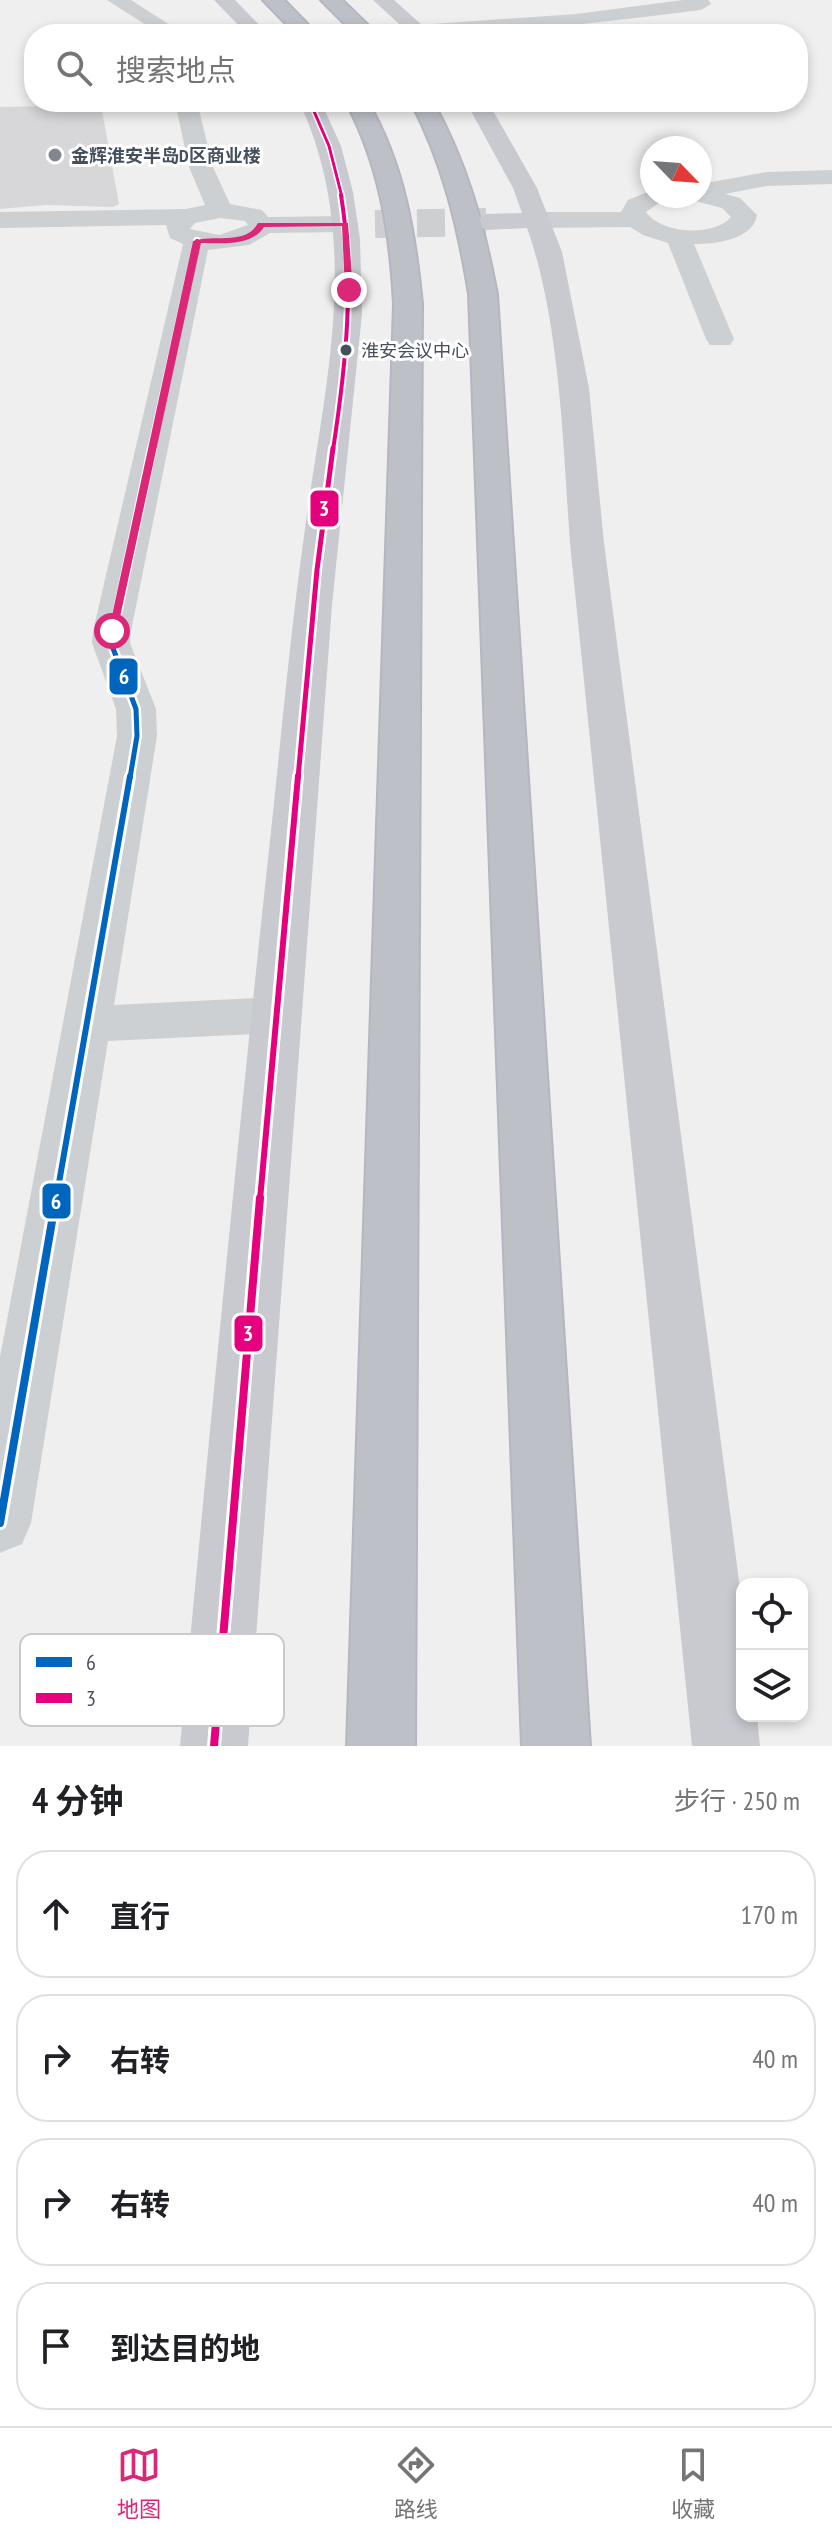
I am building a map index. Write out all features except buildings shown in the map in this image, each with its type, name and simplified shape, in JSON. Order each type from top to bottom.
[{"type":"highway","points":[[273,0],[297,24]]},
{"type":"highway","points":[[331,0],[356,24]]},
{"type":"highway","points":[[362,112],[386,162],[396,199],[408,304],[381,1746]]},
{"type":"highway","points":[[427,112],[453,163],[467,204],[483,294],[556,1746]]},
{"type":"main road","points":[[224,0],[248,24]]},
{"type":"main road","points":[[383,0],[412,24]]},
{"type":"main road","points":[[223,1634],[275,1015],[325,502],[345,362],[349,290],[360,224],[314,112]]},
{"type":"main road","points":[[483,112],[525,188],[549,252],[574,388],[592,590],[726,1746]]},
{"type":"main road","points":[[486,222],[537,220]]},
{"type":"main road","points":[[214,1746],[216,1726]]},
{"type":"street","points":[[117,0],[157,24]]},
{"type":"street","points":[[514,0],[546,22]]},
{"type":"street","points":[[608,0],[629,13]]},
{"type":"street","points":[[521,24],[701,4],[693,0]]},
{"type":"street","points":[[0,1523],[137,736],[136,709],[111,643],[197,226],[201,167],[188,112]]},
{"type":"street","points":[[712,190],[767,179],[832,178]]},
{"type":"street","points":[[731,203],[798,191],[832,178]]},
{"type":"street","points":[[537,220],[635,219],[651,229],[678,236],[712,236],[737,228],[744,215],[731,203],[712,197]]},
{"type":"street","points":[[635,219],[633,212],[640,204]]},
{"type":"street","points":[[0,233],[197,226],[253,215],[261,225]]},
{"type":"street","points":[[0,220],[197,226],[240,240],[258,231],[261,225]]},
{"type":"street","points":[[261,225],[360,224]]},
{"type":"street","points":[[678,236],[720,339]]},
{"type":"street","points":[[87,1024],[275,1015]]},
{"type":"tunnel","points":[[375,224],[486,222]]},
{"type":"transit line","name":"3","points":[[223,1634],[314,605],[348,314],[347,239],[341,192],[329,146],[315,112]]},
{"type":"transit line","name":"6","points":[[0,1523],[137,736],[136,709],[111,643],[112,631],[197,241]]},
{"type":"transit line","name":"3","points":[[214,1746],[216,1726]]},
{"type":"place","name":"金辉淮安半岛D区商业楼","points":[[55,155]]},
{"type":"place","name":"淮安会议中心","points":[[346,350]]},
{"type":"route","points":[[112,631],[197,241],[240,240],[251,236],[261,225],[346,224],[349,290]]}]
